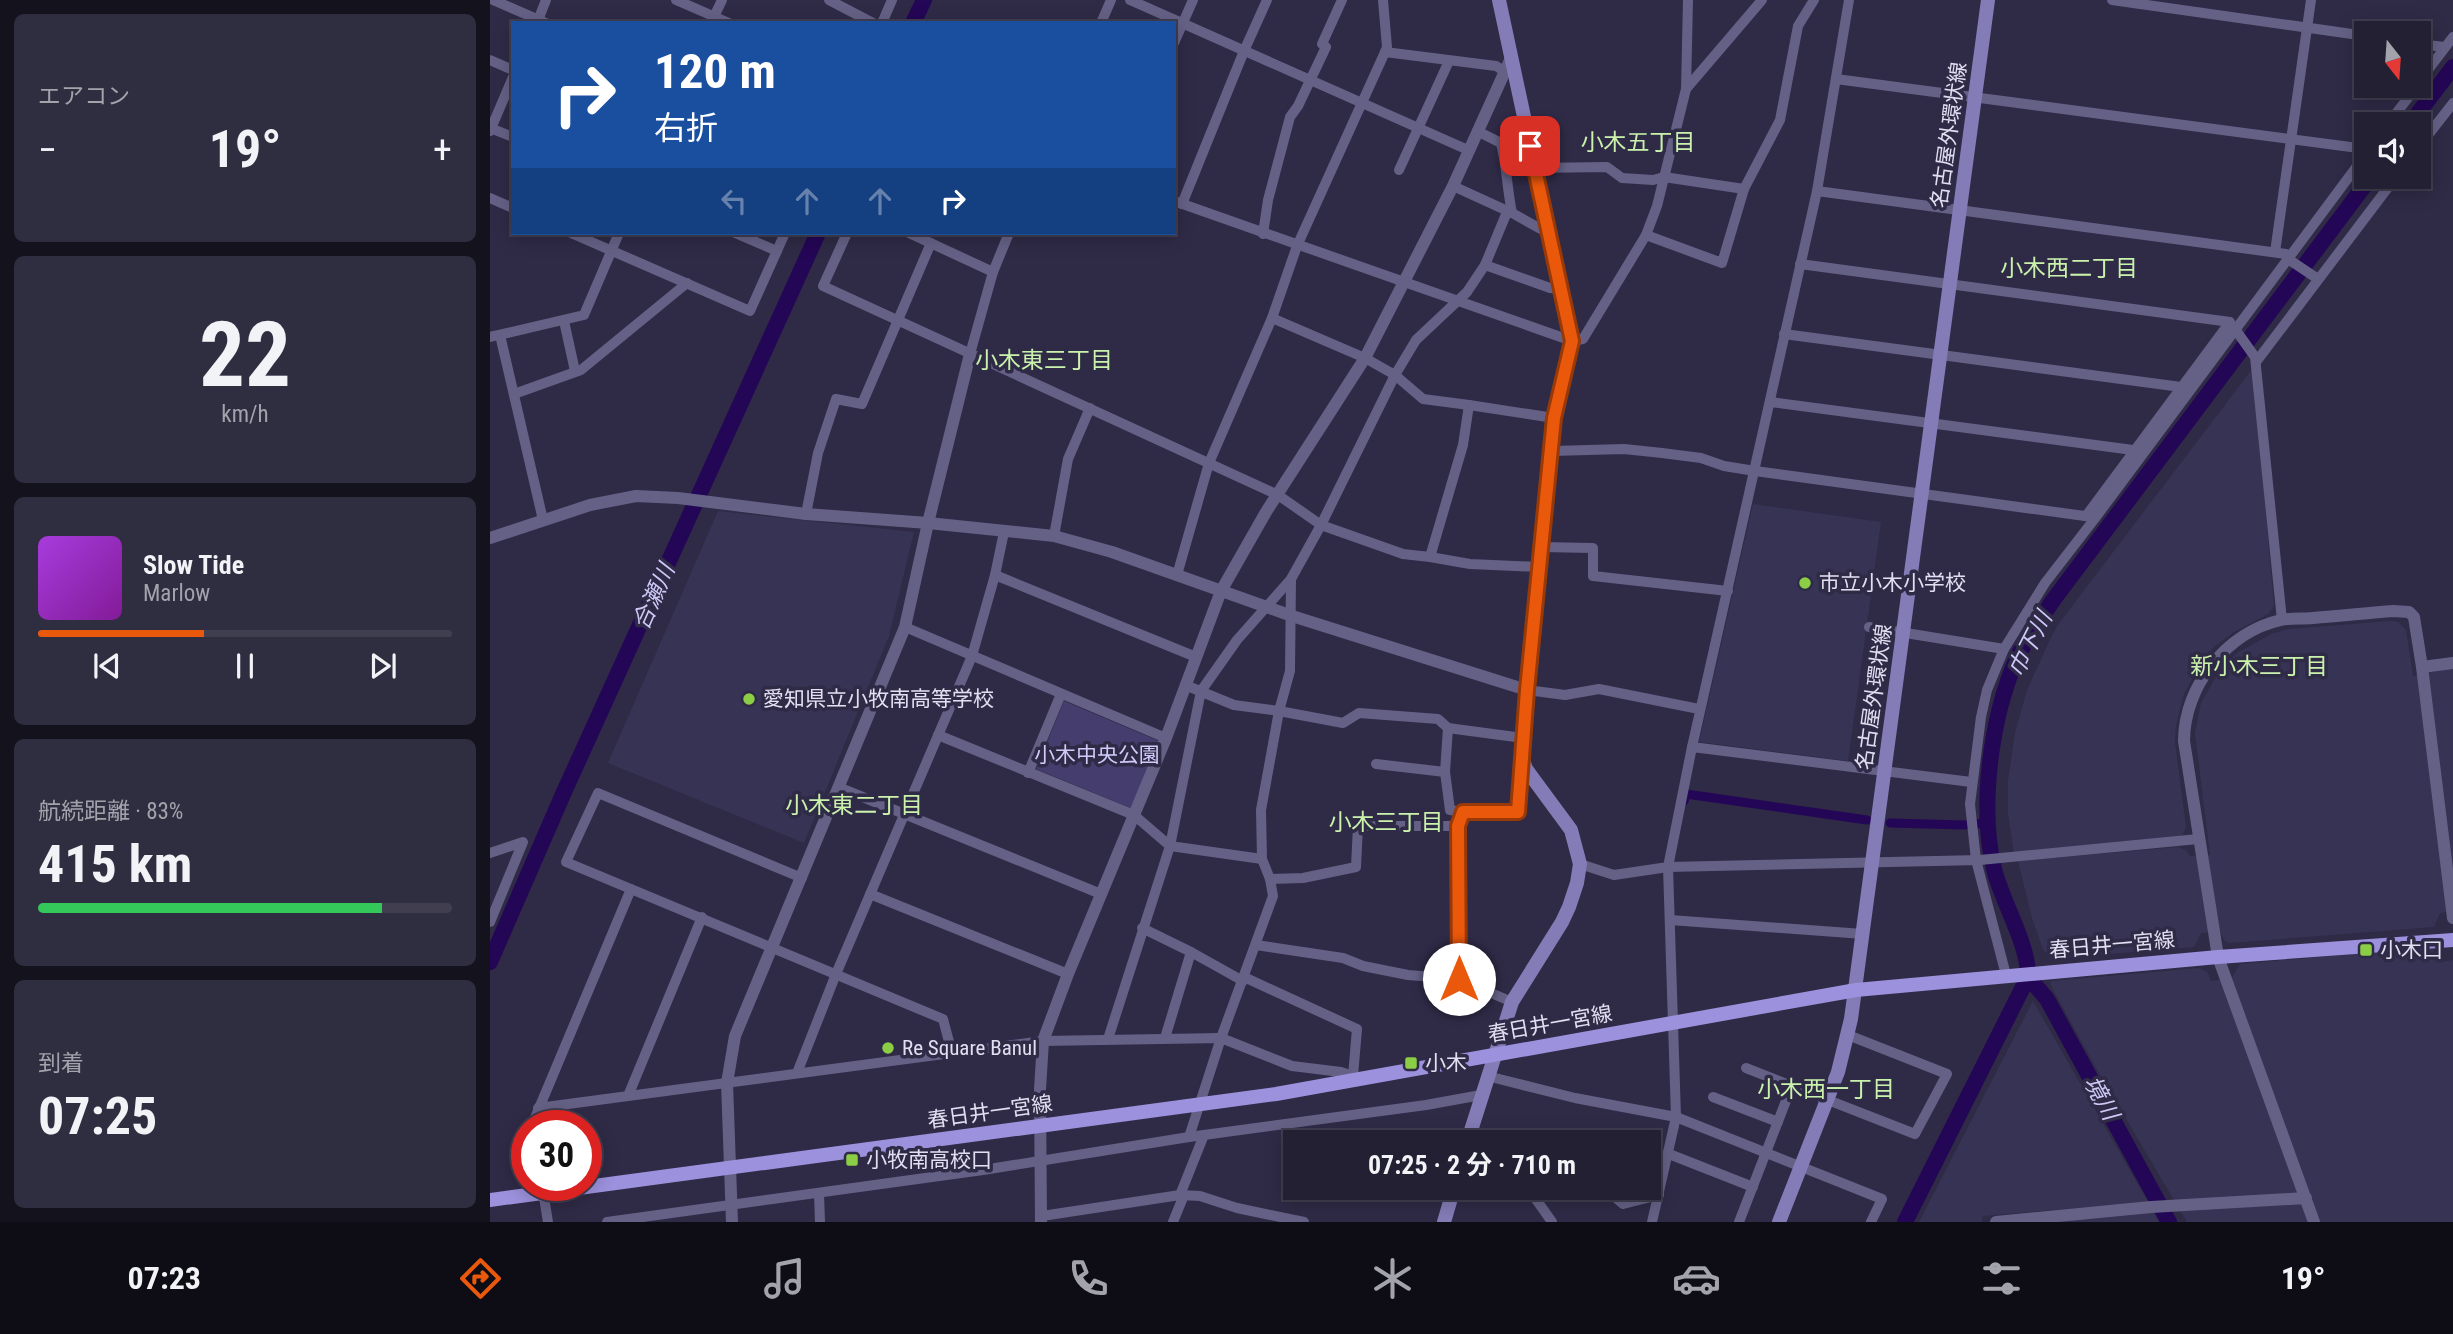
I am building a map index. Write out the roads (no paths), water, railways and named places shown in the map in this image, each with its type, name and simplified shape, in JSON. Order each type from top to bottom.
[{"type":"main road","points":[[1473,1130],[1481,1095],[1512,1002],[1569,907],[1580,864],[1571,830],[1526,769],[1523,760],[1527,690],[1554,418],[1572,341],[1499,0]]},
{"type":"main road","name":"名古屋外環状線","points":[[1779,1222],[1838,1072],[1856,990],[1988,0]]},
{"type":"main road","name":"春日井一宮線","points":[[602,1182],[1200,1105],[1856,990],[2218,957],[2453,940]]},
{"type":"main road","name":"春日井一宮線","points":[[490,1200],[511,1196]]},
{"type":"main road","points":[[1444,1222],[1450,1200]]},
{"type":"street","points":[[494,0],[539,21]]},
{"type":"street","points":[[541,21],[546,0]]},
{"type":"street","points":[[677,0],[712,20],[722,0]]},
{"type":"street","points":[[829,0],[869,21]]},
{"type":"street","points":[[883,21],[892,0]]},
{"type":"street","points":[[1102,21],[1111,0]]},
{"type":"street","points":[[1130,0],[1468,150]]},
{"type":"street","points":[[1176,39],[1194,0]]},
{"type":"street","points":[[1267,0],[1178,203],[1572,341],[1583,339],[1646,235],[1657,206],[1686,89],[1688,0]]},
{"type":"street","points":[[1263,234],[1268,200],[1290,117],[1326,47],[1322,44],[1342,0]]},
{"type":"street","points":[[1177,575],[1209,463],[1272,318],[1297,246],[1387,47],[1383,0]]},
{"type":"street","points":[[1686,89],[1762,0]]},
{"type":"street","points":[[1646,235],[1722,263],[1744,189],[1780,120],[1798,26],[1814,0]]},
{"type":"street","points":[[1661,1187],[1676,1117],[1668,867],[1699,709],[1817,191],[1849,0]]},
{"type":"street","points":[[2112,0],[2354,34]]},
{"type":"street","points":[[2275,252],[2311,0]]},
{"type":"street","points":[[2431,66],[2453,37]]},
{"type":"street","points":[[2431,45],[2445,47]]},
{"type":"street","points":[[1385,52],[1496,66],[1504,71]]},
{"type":"street","points":[[1304,1222],[1237,1208],[1200,1196],[1182,1195],[1042,1219],[1040,1127],[1043,1041],[1166,738],[1221,591],[1365,358],[1453,186],[1511,58]]},
{"type":"street","points":[[490,60],[511,69]]},
{"type":"street","points":[[1399,170],[1449,61]]},
{"type":"street","points":[[1836,79],[2354,150]]},
{"type":"street","points":[[511,82],[490,129],[511,136]]},
{"type":"street","points":[[2431,131],[2453,103]]},
{"type":"street","points":[[1108,1039],[1170,846],[1201,691],[1237,640],[1291,579],[1321,526],[1395,375],[1416,340],[1468,292],[1485,265],[1509,212],[1506,183],[1508,170],[1501,143],[1477,131]]},
{"type":"street","points":[[1535,168],[1607,167],[1622,178],[1653,180],[1664,177],[1744,189]]},
{"type":"street","points":[[2091,517],[2133,450],[2237,331],[2354,169]]},
{"type":"street","points":[[1453,186],[1548,233]]},
{"type":"street","points":[[2254,357],[2386,189]]},
{"type":"street","points":[[1817,191],[2275,252],[2286,254],[2290,260],[2316,277]]},
{"type":"street","points":[[490,198],[511,207]]},
{"type":"street","points":[[576,235],[750,311],[784,235]]},
{"type":"street","points":[[543,520],[514,394],[495,336],[584,315],[618,235]]},
{"type":"street","points":[[740,235],[777,251]]},
{"type":"street","points":[[846,235],[823,286],[1278,495],[1321,526],[1403,554],[1470,564],[1539,567]]},
{"type":"street","points":[[913,235],[993,271]]},
{"type":"street","points":[[732,1222],[726,1083],[734,1036],[905,627],[928,523],[993,271],[1009,235]]},
{"type":"street","points":[[806,514],[818,453],[836,399],[862,404],[931,243]]},
{"type":"street","points":[[1800,264],[2230,322],[2045,583],[2004,649],[1987,690],[1971,782],[1972,824],[1978,860],[2009,975]]},
{"type":"street","points":[[1485,265],[1549,288],[1560,289]]},
{"type":"street","points":[[514,394],[581,370],[687,284]]},
{"type":"street","points":[[1272,318],[1365,358],[1395,375],[1423,399],[1554,418]]},
{"type":"street","points":[[564,321],[575,371]]},
{"type":"street","points":[[2237,331],[2254,357],[2282,620]]},
{"type":"street","points":[[1784,334],[2185,389]]},
{"type":"street","points":[[1771,402],[2133,450]]},
{"type":"street","points":[[1430,557],[1463,445],[1469,405]]},
{"type":"street","points":[[1054,536],[1068,459],[1090,408]]},
{"type":"street","points":[[1552,451],[1624,449],[1662,453],[1700,458],[1724,466],[1755,471],[2091,517]]},
{"type":"street","points":[[490,538],[610,500],[636,496],[1054,536],[1112,552],[1292,616],[1527,690],[1566,695],[1600,689],[1699,709]]},
{"type":"street","points":[[797,1073],[836,974],[972,656],[1004,532]]},
{"type":"street","points":[[1541,547],[1593,548],[1593,576],[1728,591]]},
{"type":"street","points":[[995,575],[1196,657]]},
{"type":"street","points":[[1189,1137],[1221,1038],[1273,896],[1262,859],[1261,810],[1279,711],[1290,671],[1291,579]]},
{"type":"street","points":[[2314,1222],[2218,957],[2184,741],[2188,707],[2204,676],[2222,653],[2239,639],[2256,629],[2282,620],[2409,612],[2416,624],[2453,918]]},
{"type":"street","points":[[905,627],[1166,738]]},
{"type":"street","points":[[1870,627],[2004,649]]},
{"type":"street","points":[[2422,667],[2453,663]]},
{"type":"street","points":[[1185,685],[1234,705],[1343,723],[1359,713],[1438,719],[1448,728],[1523,738]]},
{"type":"street","points":[[1028,772],[1061,694]]},
{"type":"street","points":[[1448,728],[1445,772],[1450,810],[1518,812],[1523,760]]},
{"type":"street","points":[[938,735],[1134,816],[1170,846],[1262,859]]},
{"type":"street","points":[[1692,747],[1971,782]]},
{"type":"street","points":[[1376,764],[1445,772]]},
{"type":"street","points":[[838,787],[1101,894]]},
{"type":"street","points":[[802,878],[598,793],[566,862],[943,1018],[952,1053]]},
{"type":"street","points":[[1459,979],[1458,826],[1463,812]]},
{"type":"street","points":[[1270,879],[1303,878],[1356,867],[1358,826],[1458,826]]},
{"type":"street","points":[[1580,864],[1614,875],[1668,867],[1978,860],[2198,839]]},
{"type":"street","points":[[490,853],[523,842],[490,922]]},
{"type":"street","points":[[538,1108],[631,889]]},
{"type":"street","points":[[870,894],[1068,974]]},
{"type":"street","points":[[628,1096],[702,917]]},
{"type":"street","points":[[1670,920],[1863,934]]},
{"type":"street","points":[[538,1108],[1043,1041],[1221,1038],[1292,1066],[1341,1072],[1354,1079],[1357,1029],[1244,979],[1142,929]]},
{"type":"street","points":[[1255,945],[1332,956],[1363,966],[1408,975],[1459,979],[1512,1002]]},
{"type":"street","points":[[1166,1038],[1191,952]]},
{"type":"street","points":[[1746,1069],[1915,1134],[1947,1074],[1848,1035]]},
{"type":"street","points":[[1487,1076],[1576,1098],[1676,1117],[1882,1199],[1871,1222]]},
{"type":"street","points":[[1752,1222],[1740,1220],[1789,1093]]},
{"type":"street","points":[[607,1222],[819,1194],[1481,1095]]},
{"type":"street","points":[[1713,1097],[1778,1122]]},
{"type":"street","points":[[1173,1222],[1205,1135]]},
{"type":"street","points":[[1669,1154],[1753,1187]]},
{"type":"street","points":[[819,1194],[820,1222]]},
{"type":"street","points":[[1996,1222],[2174,1205],[2306,1198]]},
{"type":"street","points":[[1536,1200],[1552,1222]]},
{"type":"street","points":[[1618,1200],[1623,1204],[1639,1200]]},
{"type":"street","points":[[1652,1222],[1658,1200]]},
{"type":"street","points":[[545,1201],[548,1222]]},
{"type":"waterway","name":"合瀬川","points":[[914,21],[924,0]]},
{"type":"waterway","name":"巾下川","points":[[2419,112],[2453,67]]},
{"type":"waterway","name":"巾下川","points":[[1905,1222],[2028,977],[2020,937],[1994,869],[1988,818],[1994,734],[2017,658],[2054,599],[2362,189]]},
{"type":"waterway","name":"合瀬川","points":[[490,962],[564,792],[817,235]]},
{"type":"waterway","points":[[1684,801],[1686,794],[1867,820]]},
{"type":"waterway","points":[[1890,823],[1988,823]]},
{"type":"waterway","name":"境川","points":[[2028,977],[2047,999],[2169,1222]]},
{"type":"place","name":"市立小木小学校","points":[[1805,583]]},
{"type":"place","name":"愛知県立小牧南高等学校","points":[[749,699]]},
{"type":"place","name":"小木口","points":[[2366,950]]},
{"type":"place","name":"Re Square Banul","points":[[888,1048]]},
{"type":"place","name":"小木","points":[[1411,1063]]},
{"type":"place","name":"小牧南高校口","points":[[852,1160]]},
{"type":"district","name":"小木五丁目","points":[[1638,142]]},
{"type":"district","name":"小木西二丁目","points":[[2069,268]]},
{"type":"district","name":"小木東三丁目","points":[[1044,360]]},
{"type":"district","name":"新小木三丁目","points":[[2259,666]]},
{"type":"district","name":"小木東二丁目","points":[[854,805]]},
{"type":"district","name":"小木三丁目","points":[[1386,822]]},
{"type":"district","name":"小木西一丁目","points":[[1826,1089]]},
{"type":"park label","name":"小木中央公園","points":[[1097,755]]}]
